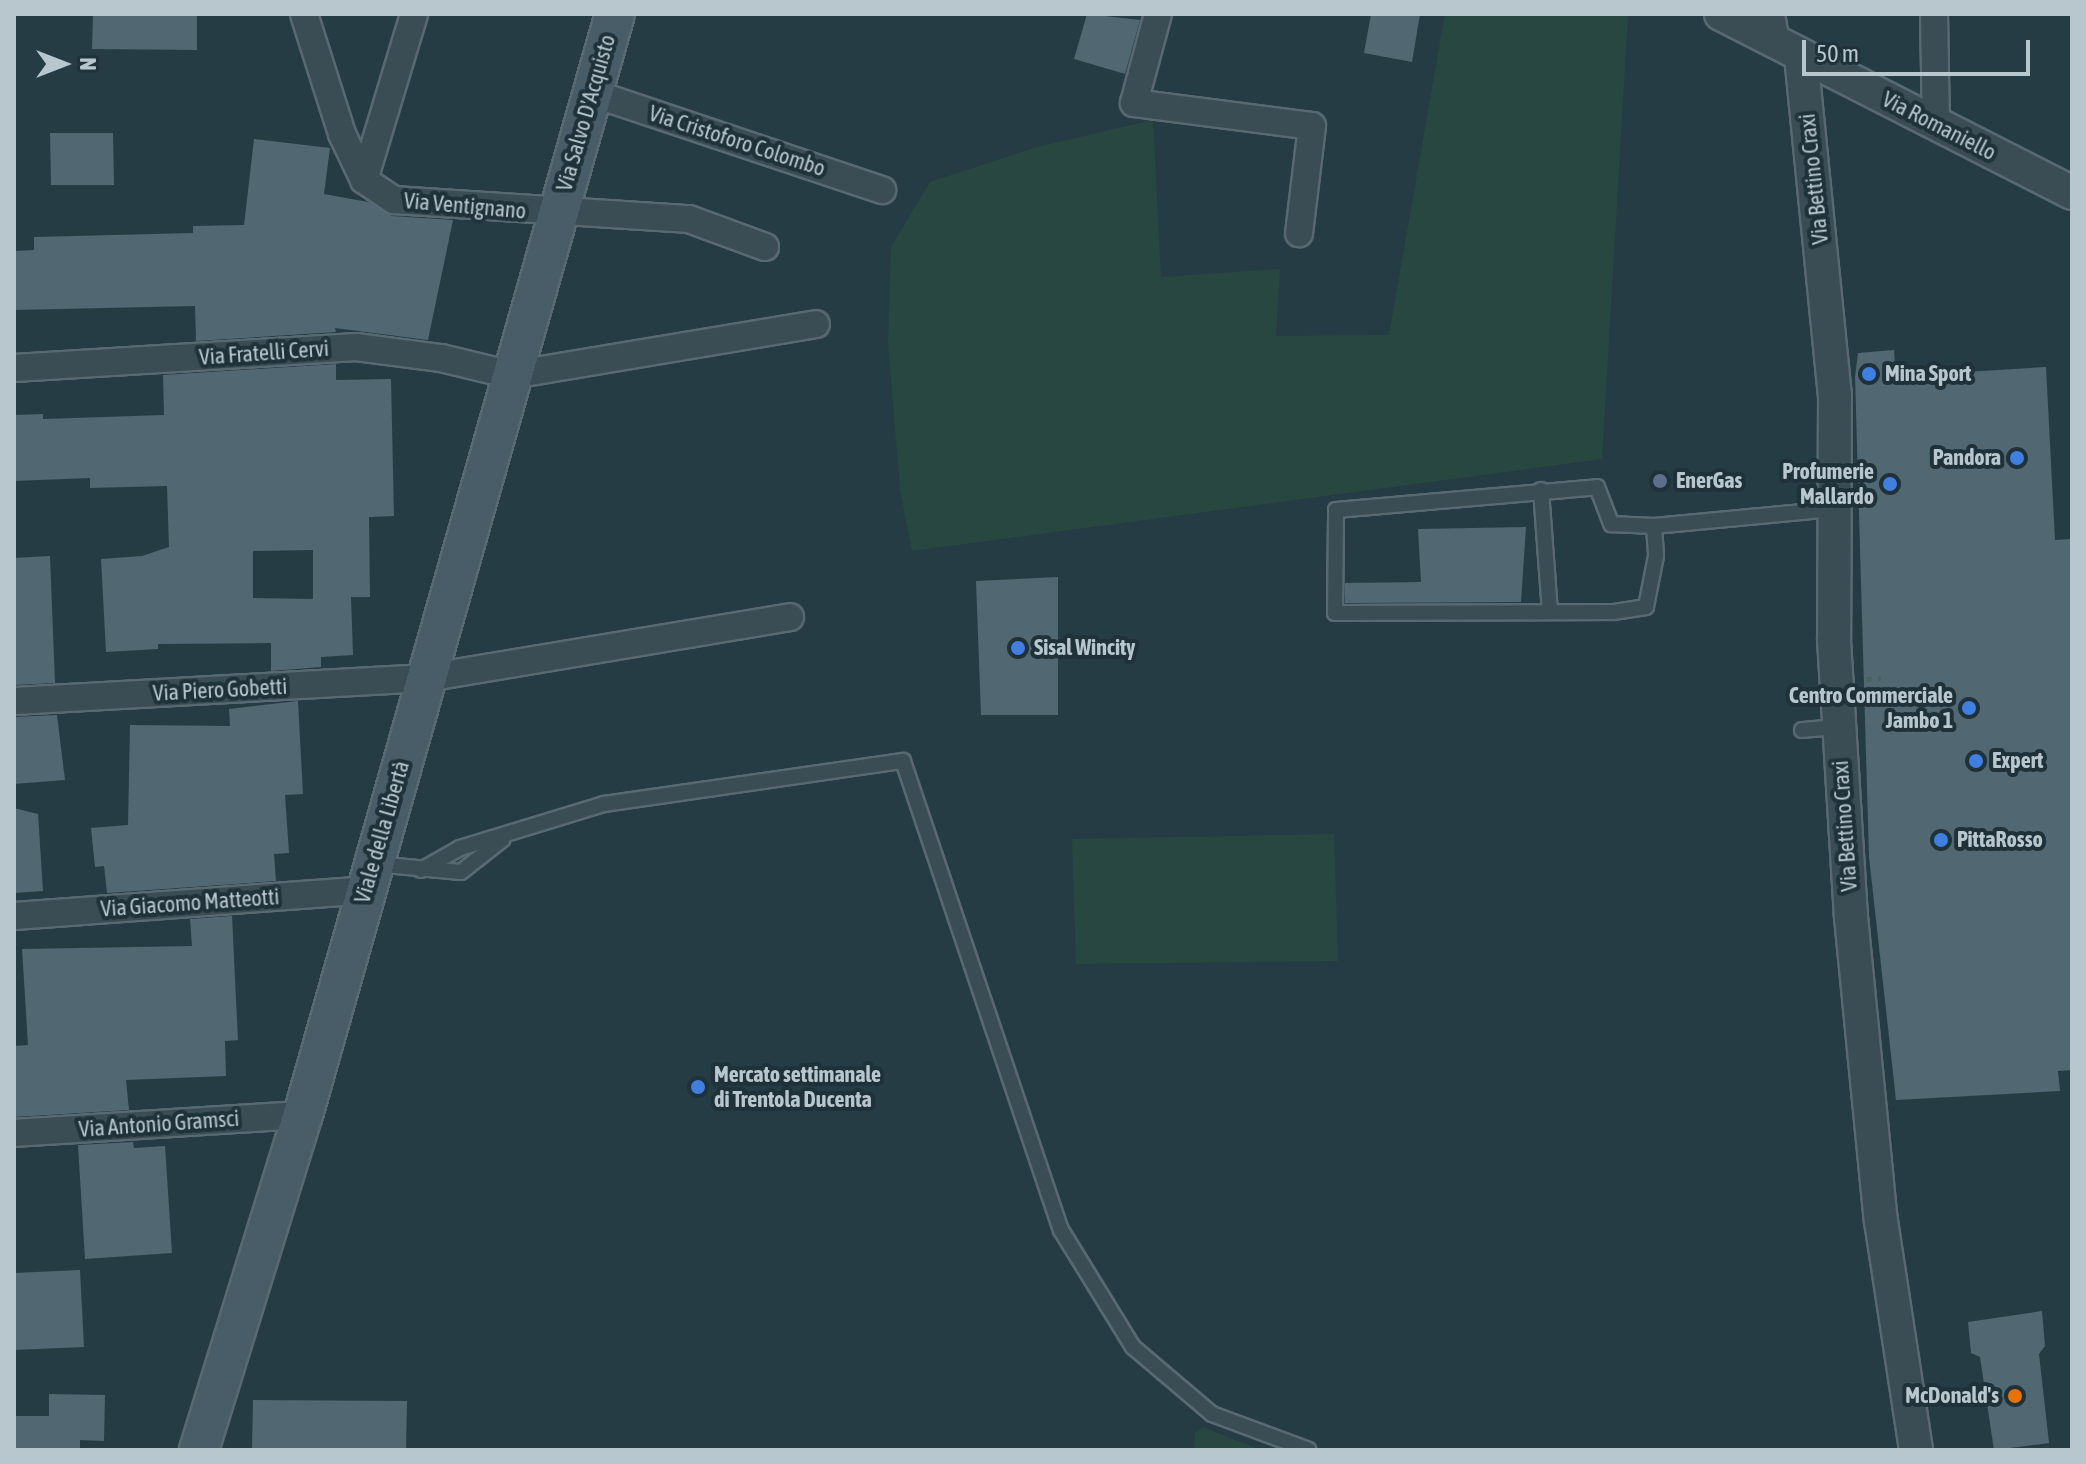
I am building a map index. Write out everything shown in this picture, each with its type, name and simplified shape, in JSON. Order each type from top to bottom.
[{"type":"main road","name":"Via Salvo D'Acquisto","points":[[558,212],[615,14]]},
{"type":"main road","name":"Viale della Libertà","points":[[199,1450],[303,1115],[558,212]]},
{"type":"street","points":[[304,14],[342,134],[364,180]]},
{"type":"street","points":[[364,180],[414,14]]},
{"type":"street","points":[[1158,14],[1134,103],[1312,126],[1299,233]]},
{"type":"street","name":"Via Romaniello","points":[[1721,14],[1783,37],[1936,124],[2072,193]]},
{"type":"street","points":[[1934,14],[1936,124]]},
{"type":"street","name":"Via Bettino Craxi","points":[[1783,37],[1835,395],[1838,727],[1874,1204],[1916,1450]]},
{"type":"street","name":"Via Cristoforo Colombo","points":[[592,93],[882,190]]},
{"type":"street","name":"Via Ventignano","points":[[364,180],[394,200],[558,212]]},
{"type":"street","points":[[558,212],[689,219],[765,247]]},
{"type":"street","points":[[512,375],[816,324]]},
{"type":"street","name":"Via Fratelli Cervi","points":[[14,368],[356,347],[441,358],[512,375]]},
{"type":"street","name":"Via Piero Gobetti","points":[[14,701],[426,678],[790,617]]},
{"type":"street","name":"Via Giacomo Matteotti","points":[[14,916],[370,877]]},
{"type":"street","name":"Via Antonio Gramsci","points":[[14,1133],[303,1115]]},
{"type":"lane","points":[[1654,526],[1656,556],[1646,607],[1550,612],[1335,613],[1336,510],[1597,487],[1611,524],[1654,526],[1835,509]]},
{"type":"lane","points":[[1541,490],[1550,612]]},
{"type":"lane","points":[[1802,730],[1838,727]]},
{"type":"lane","points":[[421,870],[460,848],[604,804],[903,761],[1061,1230],[1133,1347],[1212,1414],[1309,1450]]},
{"type":"lane","points":[[370,877],[421,870],[461,872],[509,834]]},
{"type":"path","points":[[1864,679],[1881,678]]},
{"type":"green space","points":[[1445,14],[1628,14],[1602,459],[912,551],[900,489],[888,342],[891,247],[930,182],[1037,147],[1153,120],[1161,277],[1280,269],[1276,336],[1389,335]]},
{"type":"green space","points":[[1334,834],[1338,961],[1076,964],[1072,839]]},
{"type":"green space","points":[[1203,1427],[1260,1450],[1194,1450],[1195,1433]]},
{"type":"building","points":[[93,14],[197,14],[197,50],[92,49]]},
{"type":"building","points":[[1087,14],[1140,20],[1125,74],[1074,59]]},
{"type":"building","points":[[1371,14],[1420,14],[1412,62],[1364,53]]},
{"type":"building","points":[[50,133],[113,133],[114,185],[51,185]]},
{"type":"building","points":[[254,139],[330,148],[324,194],[368,202],[392,216],[453,220],[428,340],[335,328],[336,332],[196,341],[195,306],[14,310],[14,251],[34,250],[34,237],[193,233],[193,226],[244,225]]},
{"type":"building","name":"Centro Commerciale Jambo 1","points":[[1894,350],[1895,367],[1933,374],[2046,367],[2055,540],[2072,539],[2072,1070],[2058,1071],[2060,1091],[1896,1100],[1869,857],[1855,377],[1858,353]]},
{"type":"building","points":[[336,364],[336,380],[391,379],[394,516],[369,517],[370,597],[351,597],[353,655],[321,657],[321,667],[271,671],[271,643],[158,644],[158,649],[106,652],[101,559],[142,556],[169,547],[167,486],[90,488],[90,478],[14,481],[14,415],[43,414],[43,419],[164,415],[163,375]],"holes":[[[313,550],[313,599],[253,598],[253,551]]]},
{"type":"building","points":[[1526,527],[1521,602],[1345,603],[1345,583],[1421,582],[1418,529]]},
{"type":"building","points":[[50,556],[55,683],[14,685],[14,558]]},
{"type":"building","name":"Sisal Wincity","points":[[1058,577],[1058,715],[981,715],[976,581]]},
{"type":"building","points":[[298,701],[303,794],[285,795],[289,853],[274,854],[276,881],[107,893],[104,866],[95,867],[91,828],[128,825],[130,725],[230,726],[229,709]]},
{"type":"building","points":[[57,715],[65,780],[14,784],[14,717]]},
{"type":"building","points":[[14,808],[38,814],[43,891],[14,893]]},
{"type":"building","points":[[232,916],[238,1040],[225,1041],[226,1076],[126,1080],[129,1110],[14,1117],[14,1046],[28,1045],[22,949],[192,946],[190,919]]},
{"type":"building","points":[[133,1142],[134,1148],[165,1146],[172,1253],[85,1259],[78,1145]]},
{"type":"building","points":[[80,1270],[84,1347],[14,1350],[14,1273]]},
{"type":"building","name":"McDonald's","points":[[2042,1311],[2045,1346],[2039,1354],[2049,1443],[1994,1450],[1980,1357],[1971,1353],[1968,1322]]},
{"type":"building","points":[[49,1394],[105,1395],[104,1441],[80,1440],[80,1450],[15,1450],[15,1416],[49,1416]]},
{"type":"building","points":[[253,1400],[407,1401],[406,1450],[252,1450]]},
{"type":"place","name":"Mina Sport","points":[[1869,374]]},
{"type":"place","name":"Pandora","points":[[2017,458]]},
{"type":"place","name":"EnerGas","points":[[1660,481]]},
{"type":"place","name":"Profumerie Mallardo","points":[[1890,484]]},
{"type":"place","name":"Sisal Wincity","points":[[1018,648]]},
{"type":"place","name":"Centro Commerciale Jambo 1","points":[[1969,708]]},
{"type":"place","name":"Expert","points":[[1976,761]]},
{"type":"place","name":"PittaRosso","points":[[1941,840]]},
{"type":"place","name":"Mercato settimanale di Trentola Ducenta","points":[[698,1087]]},
{"type":"place","name":"McDonald's","points":[[2015,1396]]}]
